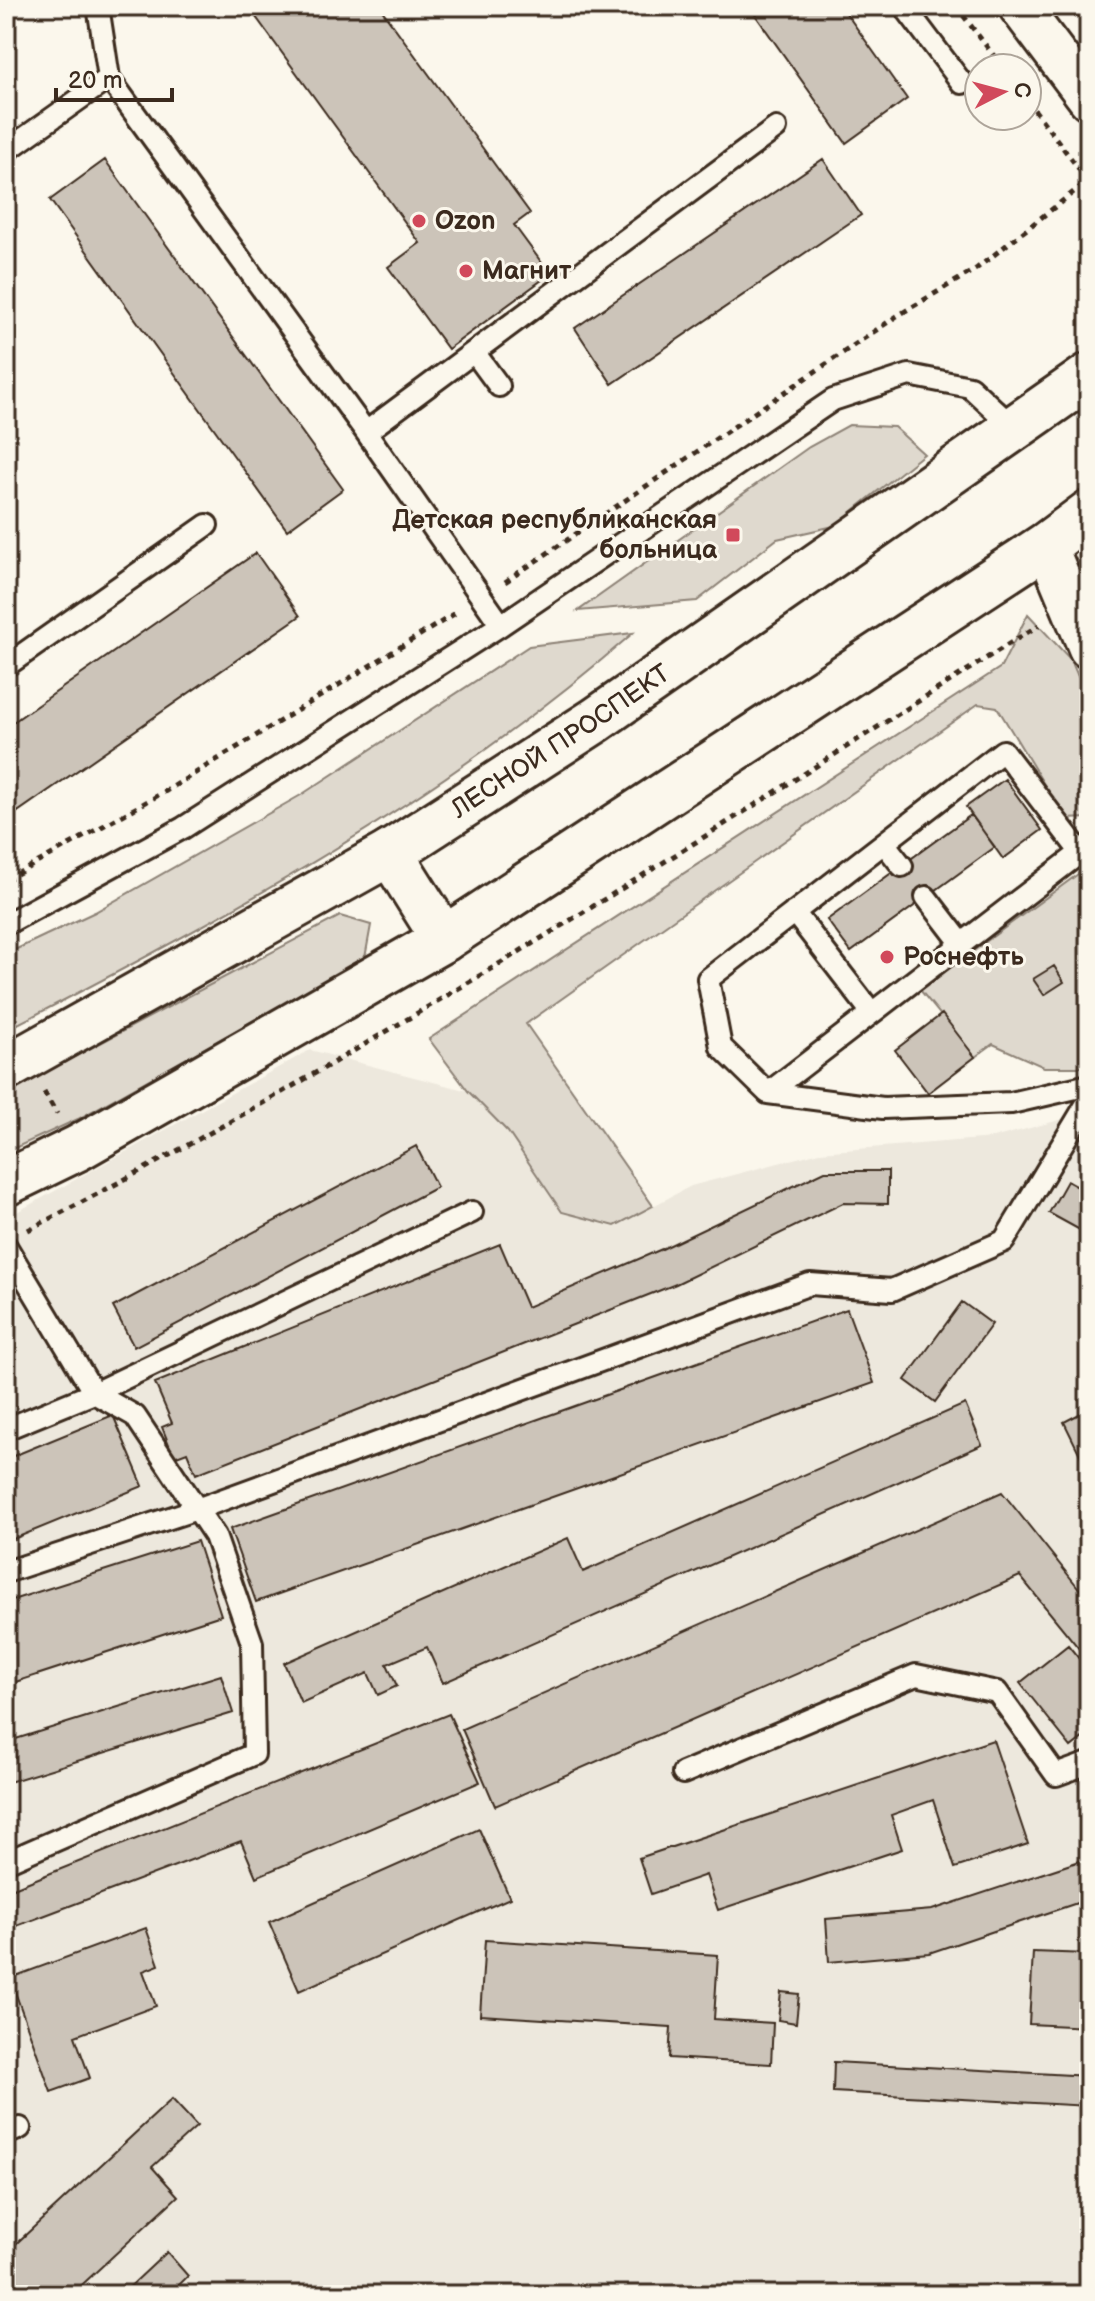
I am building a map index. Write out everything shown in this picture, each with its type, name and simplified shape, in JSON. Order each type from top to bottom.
[{"type":"main road","name":"ЛЕСНОЙ ПРОСПЕКТ","points":[[6,1068],[390,853],[596,720],[1089,376]]},
{"type":"main road","points":[[6,1183],[78,1148],[444,939],[1046,545],[1089,513]]},
{"type":"main road","points":[[390,853],[444,939]]},
{"type":"street","points":[[1019,6],[1089,99]]},
{"type":"street","points":[[1046,545],[1089,648]]},
{"type":"lane","points":[[98,6],[109,78],[366,432],[501,625]]},
{"type":"lane","points":[[904,6],[962,83]]},
{"type":"lane","points":[[6,151],[109,78]]},
{"type":"lane","points":[[366,432],[776,128]]},
{"type":"lane","points":[[474,352],[499,386]]},
{"type":"lane","points":[[6,924],[183,828],[501,625],[833,400],[909,375],[970,387],[1015,429]]},
{"type":"lane","points":[[6,666],[207,525]]},
{"type":"lane","points":[[768,1093],[1085,850],[1003,751],[708,979],[721,1047],[768,1093],[883,1108],[1011,1103],[1089,1085]]},
{"type":"lane","points":[[884,843],[902,866]]},
{"type":"lane","points":[[926,897],[962,944]]},
{"type":"lane","points":[[794,912],[872,1013]]},
{"type":"lane","points":[[6,1572],[197,1509],[810,1284],[892,1290],[1004,1241],[1089,1100]]},
{"type":"lane","points":[[6,1429],[94,1393],[472,1212]]},
{"type":"lane","points":[[6,1862],[254,1754],[252,1643],[215,1536],[135,1416],[94,1393],[13,1240]]},
{"type":"lane","points":[[683,1773],[916,1675],[997,1692],[1056,1775],[1089,1763]]},
{"type":"path","points":[[956,6],[991,52]]},
{"type":"path","points":[[976,269],[1088,181],[1043,121]]},
{"type":"path","points":[[13,1240],[504,963],[1071,604]]},
{"type":"shaded area","points":[[849,425],[894,427],[924,454],[834,526],[777,539],[697,601],[578,611],[809,447]]},
{"type":"shaded area","points":[[1028,614],[1071,660],[1089,702],[1089,818],[1065,819],[997,707],[978,704],[526,1024],[653,1206],[615,1226],[562,1212],[508,1132],[468,1091],[429,1039],[1001,667]]},
{"type":"shaded area","points":[[633,633],[561,693],[411,801],[252,898],[6,1030],[6,954],[95,912],[301,795],[529,646]]},
{"type":"shaded area","points":[[1089,866],[1089,1067],[1044,1067],[993,1044],[975,1057],[920,990]]},
{"type":"shaded area","points":[[340,916],[371,925],[365,958],[78,1119],[6,1152],[6,1093]]},
{"type":"shaded area","points":[[310,1050],[468,1091],[508,1132],[562,1212],[615,1226],[691,1186],[820,1152],[993,1138],[1089,1112],[1089,2295],[6,2295],[6,1218]]},
{"type":"building","points":[[248,6],[379,6],[530,213],[514,225],[550,274],[448,349],[388,267],[420,243]]},
{"type":"building","points":[[749,6],[841,6],[907,99],[846,143]]},
{"type":"building","points":[[823,159],[861,215],[612,384],[575,328]]},
{"type":"building","points":[[105,160],[343,489],[287,530],[50,200]]},
{"type":"building","points":[[256,553],[300,616],[6,820],[6,727]]},
{"type":"building","points":[[1005,779],[1042,830],[1003,859],[966,807]]},
{"type":"building","points":[[971,815],[995,847],[851,952],[827,920]]},
{"type":"building","points":[[1054,966],[1064,982],[1044,995],[1033,979]]},
{"type":"building","points":[[942,1014],[975,1057],[928,1093],[895,1050]]},
{"type":"building","points":[[416,1146],[437,1187],[134,1347],[113,1307]]},
{"type":"building","points":[[825,1171],[888,1171],[888,1204],[843,1203],[676,1284],[196,1474],[187,1452],[174,1457],[162,1427],[172,1423],[155,1383],[500,1244],[527,1307],[662,1249]]},
{"type":"building","points":[[1067,1181],[1089,1193],[1089,1235],[1049,1213]]},
{"type":"building","points":[[962,1302],[992,1324],[935,1402],[905,1380]]},
{"type":"building","points":[[847,1309],[874,1383],[256,1602],[230,1529]]},
{"type":"building","points":[[965,1404],[982,1445],[443,1683],[427,1647],[387,1664],[397,1686],[378,1695],[368,1673],[301,1703],[284,1663],[568,1538],[583,1572]]},
{"type":"building","points":[[1089,1409],[1089,1473],[1064,1422]]},
{"type":"building","points":[[113,1415],[143,1486],[6,1542],[6,1459]]},
{"type":"building","points":[[1002,1492],[1089,1601],[1089,1661],[1020,1576],[495,1806],[462,1729]]},
{"type":"building","points":[[197,1541],[221,1615],[6,1685],[6,1602]]},
{"type":"building","points":[[1068,1645],[1089,1671],[1089,1733],[1071,1747],[1020,1683]]},
{"type":"building","points":[[221,1675],[233,1713],[6,1783],[6,1742]]},
{"type":"building","points":[[449,1714],[480,1782],[256,1877],[241,1841],[6,1930],[6,1891]]},
{"type":"building","points":[[993,1740],[1028,1844],[955,1868],[933,1800],[891,1815],[902,1849],[718,1910],[706,1875],[651,1894],[639,1858]]},
{"type":"building","points":[[479,1829],[510,1898],[299,1991],[269,1922]]},
{"type":"building","points":[[1089,1858],[1089,1899],[929,1953],[829,1962],[826,1919],[932,1910]]},
{"type":"building","points":[[146,1928],[159,1965],[143,1971],[156,2006],[75,2036],[90,2078],[51,2092],[10,1978]]},
{"type":"building","points":[[485,1940],[718,1955],[714,2019],[773,2023],[771,2064],[669,2058],[671,2027],[480,2015]]},
{"type":"building","points":[[1033,1952],[1089,1954],[1089,2027],[1029,2024]]},
{"type":"building","points":[[781,1992],[799,1994],[796,2023],[778,2020]]},
{"type":"building","points":[[834,2062],[1089,2076],[1089,2106],[833,2092]]},
{"type":"building","points":[[172,2099],[197,2126],[152,2167],[178,2196],[71,2295],[6,2295],[6,2253]]},
{"type":"building","points":[[167,2252],[188,2276],[175,2289],[180,2295],[121,2295]]},
{"type":"place","name":"Ozon","points":[[419,221]]},
{"type":"place","name":"Магнит","points":[[466,271]]},
{"type":"place","name":"Детская республиканская больница","points":[[733,535]]},
{"type":"place","name":"Роснефть","points":[[887,957]]}]
